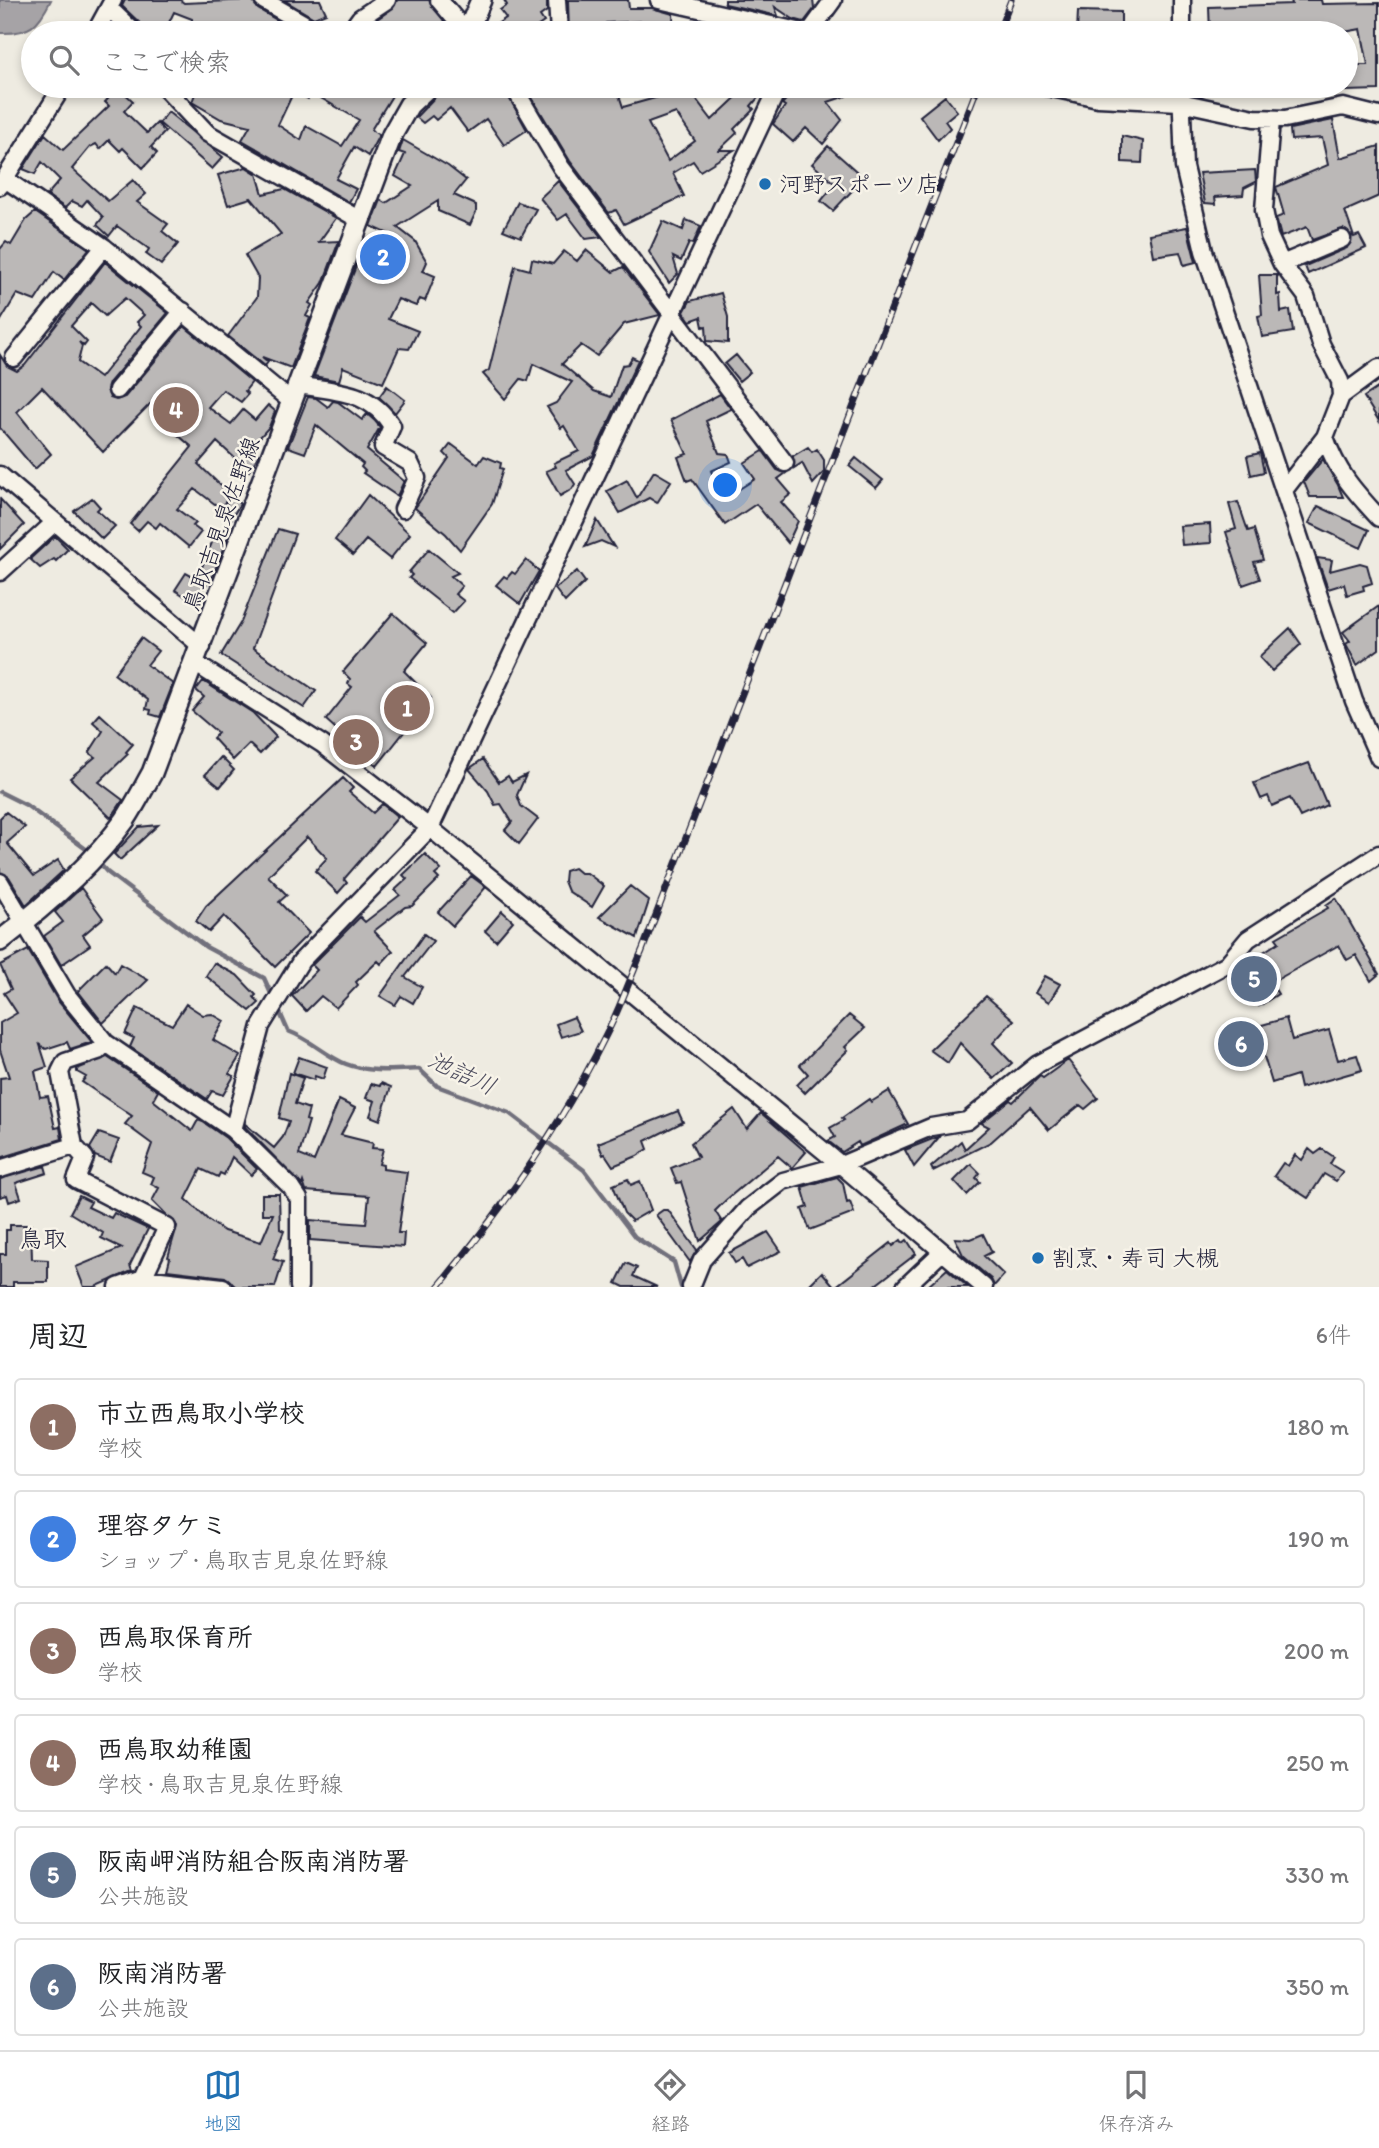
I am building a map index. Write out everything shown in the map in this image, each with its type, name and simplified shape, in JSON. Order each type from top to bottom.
[{"type":"main road","name":"鳥取吉見泉佐野線","points":[[0,941],[26,921],[93,856],[125,820],[152,773],[199,656],[392,135],[408,105],[416,98]]},
{"type":"street","points":[[263,0],[299,21]]},
{"type":"street","points":[[358,21],[387,0]]},
{"type":"street","points":[[439,0],[475,18]]},
{"type":"street","points":[[557,0],[558,21]]},
{"type":"street","points":[[659,0],[754,21]]},
{"type":"street","points":[[817,21],[834,0]]},
{"type":"street","points":[[1182,0],[1182,21]]},
{"type":"street","points":[[102,21],[111,4],[125,21]]},
{"type":"street","points":[[55,98],[2,182],[104,247],[183,311],[295,394],[350,394],[372,401],[384,412],[392,426],[383,447],[410,463],[417,478],[403,509]]},
{"type":"street","points":[[174,98],[207,133],[360,220]]},
{"type":"street","points":[[520,98],[561,167],[785,463]]},
{"type":"street","points":[[233,1130],[261,1026],[301,961],[430,828],[773,98]]},
{"type":"street","points":[[1181,98],[1184,167],[1205,251],[1354,701],[1379,758]]},
{"type":"street","points":[[1195,98],[1271,120],[1343,107],[1379,116]]},
{"type":"street","points":[[1271,120],[1264,210],[1269,236],[1282,264],[1306,296],[1321,344],[1340,381],[1341,396],[1325,437],[1283,491]]},
{"type":"street","points":[[1282,264],[1342,239]]},
{"type":"street","points":[[13,358],[104,247]]},
{"type":"street","points":[[117,390],[183,311]]},
{"type":"street","points":[[1341,396],[1379,368]]},
{"type":"street","points":[[1325,437],[1332,459],[1346,484],[1379,518]]},
{"type":"street","points":[[0,475],[55,522],[199,656],[322,744],[430,828],[984,1287]]},
{"type":"street","points":[[0,572],[55,522]]},
{"type":"street","points":[[691,1287],[702,1260],[748,1208],[783,1181],[841,1166],[931,1127],[967,1121],[1038,1064],[1227,964],[1248,939],[1379,854]]},
{"type":"street","points":[[0,882],[26,921],[68,995],[106,1043],[233,1130],[299,1199],[299,1287]]},
{"type":"street","points":[[106,1043],[98,1051],[65,1062],[60,1072],[74,1146],[85,1158],[76,1180],[167,1227],[143,1278]]},
{"type":"street","points":[[0,1169],[74,1146]]},
{"type":"street","points":[[905,1287],[941,1253]]},
{"type":"street","points":[[118,1287],[143,1278],[223,1287]]},
{"type":"shaded area","points":[[0,0],[51,0],[38,21],[21,21],[21,31],[0,33]]},
{"type":"building","points":[[125,0],[180,0],[184,3],[253,0],[258,9],[278,21],[192,21],[174,12],[170,21],[138,21],[122,6]]},
{"type":"building","points":[[284,0],[320,0],[326,13],[314,18]]},
{"type":"building","points":[[397,0],[429,0],[444,21],[374,21],[393,8]]},
{"type":"building","points":[[504,0],[547,0],[547,11],[540,16],[543,21],[502,21],[506,18],[500,10],[507,5]]},
{"type":"building","points":[[568,0],[628,0],[629,8],[652,8],[673,14],[673,21],[650,21],[569,21]]},
{"type":"building","points":[[725,0],[813,0],[814,9],[805,21],[800,21],[775,7],[778,16],[725,4]]},
{"type":"building","points":[[1291,0],[1321,0],[1322,4],[1379,3],[1379,90],[1358,91],[1358,65],[1368,65],[1358,21],[1210,21],[1209,7],[1292,4]]},
{"type":"building","points":[[1078,11],[1121,12],[1121,21],[1078,21]]},
{"type":"building","points":[[130,98],[133,101],[124,111],[147,133],[157,123],[165,132],[151,147],[157,153],[143,168],[123,148],[120,151],[109,140],[100,149],[96,144],[90,147],[72,169],[108,201],[133,180],[146,194],[137,202],[168,224],[162,231],[178,244],[161,265],[146,254],[149,249],[117,226],[109,236],[97,225],[103,217],[87,200],[82,206],[72,201],[65,208],[47,195],[60,180],[42,162],[35,174],[23,169],[45,134],[63,150],[109,106],[105,102],[108,99]]},
{"type":"building","points":[[194,98],[291,98],[278,125],[301,140],[306,126],[342,146],[359,120],[321,98],[391,98],[371,130],[379,135],[368,156],[354,147],[336,179],[356,189],[349,202],[242,140],[250,126],[221,119],[192,102]]},
{"type":"building","points":[[434,98],[510,98],[527,130],[504,145],[486,119],[468,132],[450,108],[436,120],[432,116],[423,123],[416,117]]},
{"type":"building","points":[[532,98],[620,98],[623,107],[655,98],[695,98],[712,120],[735,98],[758,98],[751,106],[754,109],[734,129],[737,133],[719,150],[734,150],[700,171],[693,161],[673,173],[684,196],[624,224],[616,210],[609,213],[570,161]],"holes":[[[676,113],[695,141],[668,161],[648,123]]]},
{"type":"building","points":[[787,98],[840,98],[828,102],[842,120],[823,144],[806,128],[793,142],[773,124],[785,106],[782,104]]},
{"type":"building","points":[[942,98],[947,98],[957,111],[945,121],[950,128],[938,140],[920,116]]},
{"type":"building","points":[[168,112],[223,157],[212,169],[159,123]]},
{"type":"building","points":[[1333,120],[1340,158],[1379,146],[1379,196],[1345,211],[1354,237],[1359,235],[1366,248],[1308,274],[1305,266],[1347,248],[1352,236],[1343,229],[1312,240],[1307,227],[1281,237],[1276,218],[1284,215],[1276,187],[1328,165],[1322,138],[1291,140],[1290,129]]},
{"type":"building","points":[[1122,136],[1143,141],[1142,163],[1122,162]]},
{"type":"building","points":[[403,140],[448,166],[466,180],[454,195],[476,205],[476,212],[470,225],[438,211],[438,201],[397,227],[415,241],[427,262],[423,271],[435,276],[425,301],[420,299],[416,306],[398,299],[388,319],[418,331],[409,349],[399,348],[383,383],[343,367],[339,381],[314,376],[366,240],[397,238],[371,226],[381,200],[386,203],[412,186],[395,176],[405,154],[399,152]]},
{"type":"building","points":[[828,146],[864,178],[833,211],[821,201],[835,184],[812,164]]},
{"type":"building","points":[[246,167],[257,174],[263,194],[284,189],[336,218],[319,242],[339,241],[323,283],[309,303],[312,305],[306,316],[310,318],[291,368],[262,357],[268,362],[265,366],[228,336],[257,297],[258,278],[245,255],[281,234],[251,198],[228,205],[218,175]]},
{"type":"building","points":[[1255,170],[1256,182],[1244,188],[1243,195],[1215,197],[1216,204],[1205,203],[1199,173]]},
{"type":"building","points":[[558,181],[601,237],[586,239],[567,214],[558,220],[540,198]]},
{"type":"building","points":[[518,202],[536,209],[521,237],[503,230]]},
{"type":"building","points":[[35,212],[89,249],[64,280],[54,272],[35,301],[17,294],[0,322],[0,249],[6,242],[11,245],[26,220]]},
{"type":"building","points":[[686,220],[701,226],[681,261],[673,257],[678,274],[669,283],[649,252],[663,221],[683,230]]},
{"type":"building","points":[[1187,227],[1196,262],[1184,265],[1180,252],[1153,256],[1149,234]]},
{"type":"building","points":[[586,250],[613,272],[623,267],[660,315],[624,324],[597,356],[581,345],[562,364],[594,391],[611,397],[622,365],[628,364],[632,357],[638,360],[593,456],[566,470],[575,484],[560,496],[546,471],[556,467],[554,463],[579,451],[564,426],[561,428],[547,407],[556,403],[572,382],[533,364],[528,381],[521,379],[505,399],[483,374],[489,370],[515,266],[530,270],[532,259],[553,264],[564,251],[577,261]]},
{"type":"building","points":[[105,262],[168,313],[109,383],[107,389],[110,398],[116,400],[125,397],[184,326],[252,382],[245,391],[248,394],[241,402],[223,390],[208,407],[231,424],[243,410],[255,420],[268,405],[275,411],[269,427],[251,447],[259,455],[249,471],[217,442],[198,464],[240,504],[230,521],[223,514],[230,497],[220,508],[195,489],[177,509],[196,523],[193,526],[201,532],[189,547],[160,523],[156,528],[147,521],[138,531],[130,524],[192,447],[165,424],[169,420],[150,404],[103,452],[42,387],[17,412],[51,454],[35,469],[0,428],[0,355],[7,366],[17,371],[25,365]],"holes":[[[125,298],[144,315],[137,322],[141,326],[100,378],[78,362],[82,346],[79,342],[84,346],[87,342],[71,326],[91,303],[105,316]]]},
{"type":"building","points":[[1259,275],[1277,275],[1277,295],[1280,294],[1281,312],[1290,310],[1293,332],[1262,337],[1258,316],[1262,315]]},
{"type":"building","points":[[721,293],[728,317],[728,343],[707,341],[706,326],[703,327],[701,317],[690,321],[684,312],[690,301]]},
{"type":"building","points":[[736,355],[750,372],[739,381],[725,364]]},
{"type":"building","points":[[387,386],[405,400],[395,413],[379,397]]},
{"type":"building","points":[[1379,387],[1379,421],[1364,397]]},
{"type":"building","points":[[720,394],[731,409],[706,421],[719,453],[728,454],[731,462],[711,471],[725,498],[755,479],[744,463],[763,451],[777,470],[786,473],[778,479],[791,494],[781,502],[798,521],[788,543],[756,504],[725,525],[692,479],[687,481],[678,457],[687,454],[671,420]]},
{"type":"building","points":[[308,397],[316,398],[328,407],[333,401],[338,402],[362,420],[367,414],[375,421],[380,427],[367,450],[404,481],[397,496],[363,473],[363,464],[316,425],[305,453],[288,447]]},
{"type":"building","points":[[451,444],[478,464],[484,456],[501,463],[500,468],[503,469],[492,504],[460,550],[446,534],[415,508],[449,458],[444,453]]},
{"type":"building","points":[[808,447],[812,452],[817,449],[824,460],[824,472],[813,484],[802,463],[794,468],[793,456]]},
{"type":"building","points":[[1260,453],[1264,472],[1251,475],[1247,456]]},
{"type":"building","points":[[856,458],[883,480],[876,488],[849,466]]},
{"type":"building","points":[[1323,459],[1343,497],[1310,497],[1304,482]]},
{"type":"building","points":[[654,471],[671,481],[657,503],[649,498],[620,513],[607,491],[627,480],[637,498]]},
{"type":"building","points":[[368,495],[410,534],[390,559],[366,540],[353,555],[335,540]]},
{"type":"building","points":[[92,498],[100,507],[97,510],[115,526],[102,539],[74,511]]},
{"type":"building","points":[[0,499],[24,525],[0,549]]},
{"type":"building","points":[[1238,502],[1248,531],[1254,529],[1263,560],[1254,562],[1260,579],[1243,585],[1226,532],[1236,529],[1229,504]]},
{"type":"building","points":[[1318,506],[1369,530],[1361,548],[1309,523]]},
{"type":"building","points":[[597,520],[614,547],[601,541],[585,547]]},
{"type":"building","points":[[1210,524],[1211,543],[1182,545],[1180,526]]},
{"type":"building","points":[[224,529],[230,531],[213,575],[194,602],[175,590],[186,573],[197,579],[213,540],[215,541]]},
{"type":"building","points":[[278,529],[295,534],[253,648],[316,691],[304,708],[221,655],[241,622]]},
{"type":"building","points":[[55,536],[68,549],[56,561],[54,559],[40,568],[30,559]]},
{"type":"building","points":[[429,549],[458,573],[451,576],[462,586],[455,594],[464,601],[453,613],[409,578],[412,575],[409,572]]},
{"type":"building","points":[[1317,558],[1332,560],[1330,571],[1360,563],[1367,565],[1372,583],[1363,586],[1364,590],[1347,595],[1344,584],[1328,589]]},
{"type":"building","points":[[526,560],[539,571],[520,604],[496,585],[504,576],[507,578],[512,572],[515,574]]},
{"type":"building","points":[[577,571],[585,582],[565,602],[555,589]]},
{"type":"building","points":[[1379,606],[1379,649],[1357,665],[1346,644],[1350,641],[1343,632]]},
{"type":"building","points":[[393,613],[427,643],[404,671],[431,698],[377,766],[326,720],[352,687],[348,684],[350,679],[343,672]]},
{"type":"building","points":[[1290,628],[1301,644],[1272,671],[1260,658],[1261,655]]},
{"type":"building","points":[[141,638],[158,651],[147,665],[173,684],[160,717],[150,714],[151,710],[146,709],[148,700],[114,674]]},
{"type":"building","points":[[203,681],[253,713],[276,737],[260,754],[249,744],[233,760],[213,738],[218,733],[192,711],[204,697],[196,690]]},
{"type":"building","points":[[100,714],[133,744],[126,752],[128,754],[99,782],[123,800],[111,818],[70,778],[95,757],[89,753],[103,731],[93,722]]},
{"type":"building","points":[[221,757],[234,770],[220,787],[205,775]]},
{"type":"building","points":[[483,759],[499,782],[508,776],[512,782],[526,775],[517,795],[521,806],[538,819],[519,844],[505,830],[512,822],[501,804],[495,805],[488,791],[469,769]]},
{"type":"building","points":[[1309,763],[1327,805],[1300,817],[1290,798],[1272,806],[1268,796],[1261,799],[1254,783]]},
{"type":"building","points":[[343,778],[353,788],[349,792],[373,813],[382,804],[398,817],[344,879],[347,883],[338,893],[315,871],[327,858],[307,837],[268,876],[287,895],[279,902],[309,933],[275,967],[224,916],[209,932],[196,921],[206,906]]},
{"type":"building","points":[[6,812],[25,827],[7,843],[34,876],[58,860],[64,870],[26,905],[9,877],[0,872],[0,818]]},
{"type":"building","points":[[158,825],[120,860],[114,854],[139,827]]},
{"type":"building","points":[[425,854],[441,870],[435,875],[439,879],[412,906],[405,907],[374,931],[393,951],[381,964],[378,961],[356,982],[358,985],[336,1008],[321,996],[306,1011],[292,996],[317,970],[312,965],[360,917],[365,922],[400,895],[395,890],[407,879],[403,875]]},
{"type":"building","points":[[574,868],[580,873],[587,873],[604,886],[592,907],[568,891],[564,881],[565,871]]},
{"type":"building","points":[[471,876],[486,887],[453,926],[438,912]]},
{"type":"building","points":[[630,886],[649,901],[637,938],[599,917]]},
{"type":"building","points":[[81,888],[103,918],[83,935],[90,945],[61,965],[44,936],[63,922],[55,912]]},
{"type":"building","points":[[1336,898],[1379,974],[1371,981],[1356,955],[1347,960],[1339,945],[1271,983],[1278,994],[1259,1006],[1237,969],[1279,942],[1276,938],[1328,908],[1326,905]]},
{"type":"building","points":[[502,911],[513,921],[496,941],[485,931]]},
{"type":"building","points":[[424,934],[433,941],[405,977],[422,987],[413,1003],[401,996],[395,1005],[380,996]]},
{"type":"building","points":[[28,950],[58,1001],[92,1042],[70,1049],[67,1042],[46,1049],[40,1045],[47,1067],[35,1071],[40,1097],[48,1096],[55,1128],[60,1127],[62,1139],[0,1158],[0,1078],[9,1077],[0,1050],[0,1023],[17,1013],[4,993],[11,989],[0,965]]},
{"type":"building","points":[[106,963],[115,973],[120,964],[148,980],[103,1023],[78,991]]},
{"type":"building","points":[[214,963],[237,975],[256,995],[254,997],[259,1003],[250,1011],[206,976]]},
{"type":"building","points":[[1045,976],[1060,984],[1049,1002],[1035,993]]},
{"type":"building","points":[[986,996],[1014,1020],[993,1043],[1012,1063],[994,1079],[960,1043],[948,1063],[930,1050]]},
{"type":"building","points":[[186,1004],[203,1015],[212,1014],[224,1021],[213,1040],[240,1056],[229,1074],[234,1076],[223,1095],[212,1091],[207,1099],[130,1047],[134,1038],[125,1034],[137,1008],[172,1025]]},
{"type":"building","points":[[849,1015],[865,1028],[845,1047],[848,1050],[805,1093],[797,1085],[808,1074],[800,1065]]},
{"type":"building","points":[[574,1017],[581,1031],[561,1037],[556,1024]]},
{"type":"building","points":[[1286,1018],[1292,1040],[1329,1030],[1338,1060],[1357,1055],[1362,1070],[1300,1088],[1297,1075],[1272,1083],[1255,1027]]},
{"type":"building","points":[[107,1057],[158,1091],[153,1100],[192,1131],[198,1120],[203,1122],[226,1138],[257,1169],[251,1175],[232,1157],[224,1175],[220,1173],[218,1177],[201,1169],[186,1199],[208,1220],[224,1231],[261,1242],[273,1214],[262,1214],[262,1194],[279,1194],[280,1229],[284,1231],[273,1259],[283,1262],[275,1287],[236,1287],[225,1277],[167,1270],[177,1226],[152,1201],[159,1188],[151,1184],[154,1177],[142,1172],[152,1144],[125,1124],[132,1116],[82,1082],[86,1077],[77,1072],[77,1069]]},
{"type":"building","points":[[299,1057],[327,1067],[323,1079],[315,1076],[314,1080],[293,1073]]},
{"type":"building","points":[[1068,1060],[1098,1098],[1085,1109],[1080,1105],[1049,1130],[1030,1107],[991,1142],[933,1171],[931,1167],[961,1141],[965,1149],[989,1127],[981,1123],[1010,1100],[1013,1102],[1040,1076],[1043,1078]]},
{"type":"building","points":[[289,1073],[303,1078],[295,1104],[309,1109],[306,1120],[309,1121],[299,1155],[314,1161],[339,1100],[355,1108],[341,1135],[373,1143],[372,1148],[383,1149],[379,1164],[383,1165],[383,1169],[407,1172],[398,1233],[404,1233],[403,1247],[310,1240],[310,1220],[366,1224],[369,1196],[306,1191],[303,1182],[302,1185],[245,1127],[245,1124],[274,1148],[283,1137],[289,1121],[279,1118]]},
{"type":"building","points":[[381,1083],[391,1087],[380,1120],[370,1116],[375,1101],[366,1098],[371,1084],[380,1086]]},
{"type":"building","points":[[889,1091],[908,1124],[860,1146],[858,1142],[842,1152],[828,1141],[835,1137],[830,1128],[844,1120],[842,1118],[869,1099],[871,1102]]},
{"type":"building","points":[[734,1109],[747,1129],[761,1113],[806,1152],[792,1168],[778,1156],[715,1211],[722,1222],[700,1241],[681,1182],[677,1183],[671,1168],[698,1157],[691,1143]]},
{"type":"building","points":[[678,1111],[683,1122],[645,1141],[648,1149],[637,1156],[613,1166],[605,1154],[603,1155],[598,1143]]},
{"type":"building","points":[[99,1133],[119,1140],[110,1162],[95,1156],[90,1148]]},
{"type":"building","points":[[940,1136],[914,1167],[905,1150]]},
{"type":"building","points":[[1309,1149],[1315,1154],[1322,1149],[1334,1157],[1330,1164],[1343,1172],[1336,1181],[1324,1174],[1308,1198],[1274,1176],[1283,1163],[1288,1166],[1295,1155],[1302,1160]]},
{"type":"building","points":[[971,1164],[980,1173],[976,1178],[980,1182],[967,1195],[954,1181]]},
{"type":"building","points":[[45,1166],[47,1173],[16,1183],[21,1198],[9,1202],[7,1195],[0,1197],[0,1179]]},
{"type":"building","points":[[837,1177],[843,1183],[847,1203],[850,1202],[854,1213],[810,1230],[802,1209],[808,1207],[802,1187]]},
{"type":"building","points":[[628,1179],[631,1185],[640,1181],[651,1210],[632,1221],[624,1213],[613,1185]]},
{"type":"building","points":[[79,1196],[91,1202],[88,1207],[111,1218],[114,1213],[148,1229],[130,1265],[132,1271],[95,1287],[84,1287],[76,1267],[122,1248],[101,1238],[103,1233],[70,1213]]},
{"type":"building","points":[[668,1210],[697,1250],[690,1262],[656,1215]]},
{"type":"building","points":[[10,1225],[31,1225],[32,1259],[48,1260],[48,1282],[13,1282],[13,1287],[0,1287],[0,1254],[6,1254],[6,1230],[10,1230]]},
{"type":"building","points":[[768,1232],[781,1251],[747,1268],[742,1259],[735,1263],[729,1253]]},
{"type":"building","points":[[983,1234],[992,1252],[984,1256],[1004,1275],[994,1286],[991,1279],[963,1255],[955,1238],[971,1239]]},
{"type":"building","points":[[901,1240],[903,1243],[907,1240],[916,1254],[873,1287],[835,1287],[891,1243],[893,1246]]},
{"type":"building","points":[[626,1263],[637,1268],[633,1276],[657,1287],[624,1287],[616,1283]]},
{"type":"building","points":[[947,1269],[968,1287],[927,1287]]},
{"type":"building","points":[[822,1272],[835,1287],[807,1287]]},
{"type":"waterway","name":"池詰川","points":[[0,792],[26,805],[90,852]]},
{"type":"waterway","name":"池詰川","points":[[98,862],[107,872],[206,947],[264,978],[273,998]]},
{"type":"waterway","name":"池詰川","points":[[277,1006],[288,1031],[346,1064],[373,1070],[419,1069],[437,1086],[509,1113],[584,1170],[635,1237],[674,1262],[681,1287]]},
{"type":"railway","points":[[1003,21],[1011,0]]},
{"type":"railway","points":[[438,1287],[530,1166],[589,1069],[616,1014],[973,98]]},
{"type":"place","name":"河野スポーツ店","points":[[765,184]]},
{"type":"place","name":"理容タケミ","points":[[383,257]]},
{"type":"place","name":"西鳥取幼稚園","points":[[176,410]]},
{"type":"place","name":"市立西鳥取小学校","points":[[407,708]]},
{"type":"place","name":"西鳥取保育所","points":[[356,742]]},
{"type":"place","name":"阪南岬消防組合阪南消防署","points":[[1254,979]]},
{"type":"place","name":"阪南消防署","points":[[1241,1044]]},
{"type":"place","name":"割烹・寿司 大槻","points":[[1038,1258]]},
{"type":"district","name":"鳥取","points":[[43,1239]]}]
